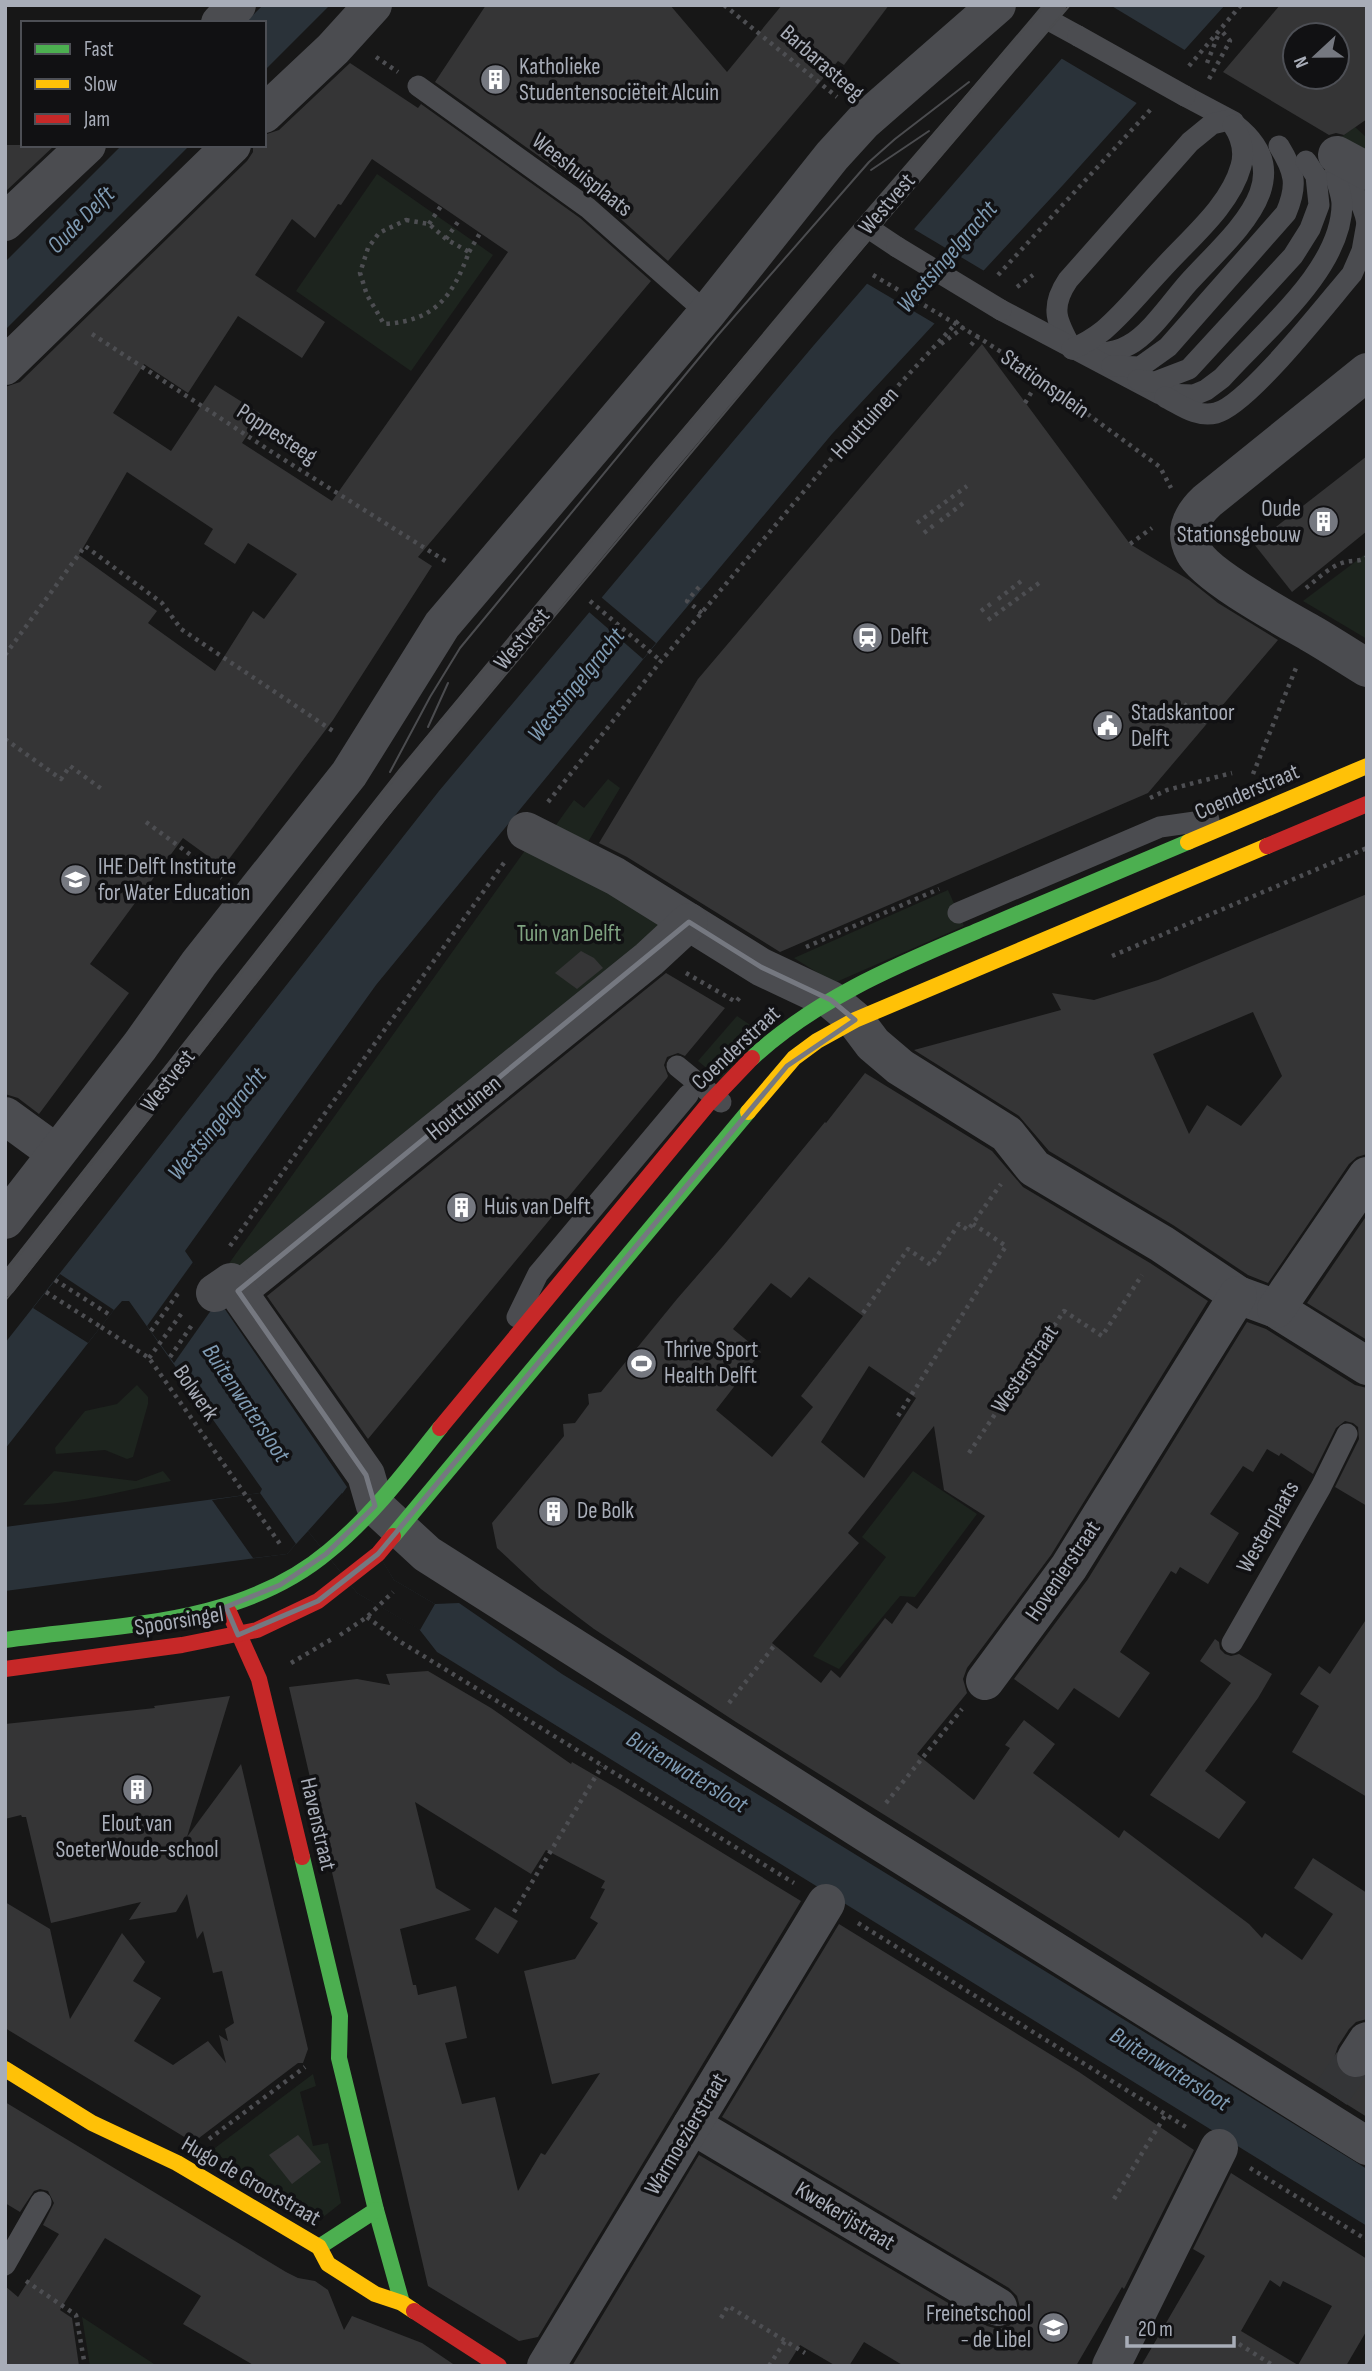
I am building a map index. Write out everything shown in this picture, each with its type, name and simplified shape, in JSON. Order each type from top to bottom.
[{"type":"street","points":[[222,21],[237,5]]},
{"type":"street","points":[[266,112],[333,49],[373,5]]},
{"type":"street","name":"Westvest","points":[[5,1220],[140,1046],[199,963],[349,774],[442,625],[707,313],[832,156],[863,122],[997,5]]},
{"type":"street","points":[[5,222],[85,147]]},
{"type":"street","points":[[5,366],[230,147]]},
{"type":"street","points":[[1367,372],[1207,501],[1189,523],[1189,541],[1194,554],[1205,566],[1277,614],[1367,668]]},
{"type":"street","name":"Coenderstraat","points":[[378,1528],[794,1058],[817,1041],[843,1010],[906,961],[1367,766]]},
{"type":"street","name":"Coenderstraat","points":[[378,1528],[492,1368],[715,1097],[781,1033],[1367,804]]},
{"type":"street","points":[[526,831],[619,873],[689,922],[761,967],[843,1010],[873,1044],[900,1067],[1007,1134],[1034,1168],[1162,1244],[1238,1295],[1276,1309],[1367,1366]]},
{"type":"street","name":"Houttuinen","points":[[211,1291],[654,954],[689,922]]},
{"type":"street","points":[[5,1116],[56,1153]]},
{"type":"street","points":[[1276,1309],[1367,1176]]},
{"type":"street","points":[[211,1291],[366,1475],[378,1528],[427,1554],[863,1831],[1324,2105],[1367,2146]]},
{"type":"street","name":"Hovenierstraat","points":[[985,1681],[1069,1567],[1238,1295]]},
{"type":"street","name":"Spoorsingel","points":[[5,1640],[184,1617],[226,1607],[279,1585],[326,1554],[378,1528]]},
{"type":"street","name":"Spoorsingel","points":[[5,1669],[182,1646],[238,1635],[290,1616],[318,1601],[346,1580],[378,1528]]},
{"type":"street","name":"Havenstraat","points":[[226,1607],[259,1679],[340,2016],[339,2058],[402,2304]]},
{"type":"street","name":"Warmoezierstraat","points":[[546,2366],[826,1903]]},
{"type":"street","name":"Hugo de Grootstraat","points":[[5,2069],[92,2123],[177,2163],[319,2247],[328,2264],[375,2294],[402,2304],[499,2366]]},
{"type":"street","name":"Kwekerijstraat","points":[[692,2125],[998,2307]]},
{"type":"street","points":[[1111,2366],[1219,2148]]},
{"type":"street","points":[[319,2247],[376,2210]]},
{"type":"lane","name":"Stationsplein","points":[[867,228],[1001,310],[1198,414],[1217,413],[1253,388],[1352,274],[1362,251],[1367,223],[1357,194],[1337,166],[1279,146],[1229,120],[1078,36],[1051,12]]},
{"type":"lane","name":"Westvest","points":[[5,1286],[406,777],[1051,12]]},
{"type":"lane","name":"Weeshuisplaats","points":[[418,86],[588,208],[707,313]]},
{"type":"lane","name":"Stationsplein","points":[[1072,349],[1094,337],[1116,319],[1218,208],[1233,186],[1241,165],[1239,135],[1229,120]]},
{"type":"lane","name":"Stationsplein","points":[[1229,120],[1246,132],[1262,156],[1263,185],[1250,213],[1132,344],[1102,354],[1072,349],[1059,326],[1056,311],[1059,293],[1068,280],[1190,142],[1212,124],[1229,120]]},
{"type":"lane","name":"Stationsplein","points":[[1110,366],[1140,367],[1168,347],[1286,213],[1294,195],[1294,180],[1288,161],[1279,146]]},
{"type":"lane","name":"Stationsplein","points":[[1160,394],[1194,395],[1222,378],[1316,277],[1336,241],[1342,204],[1337,166]]},
{"type":"lane","points":[[1136,380],[1156,382],[1189,369],[1293,256],[1310,229],[1319,205],[1316,176],[1337,166]]},
{"type":"lane","points":[[958,913],[1160,827],[1256,813]]},
{"type":"lane","points":[[677,1066],[741,1119]]},
{"type":"lane","points":[[492,1368],[538,1274],[688,1095]]},
{"type":"lane","name":"Westerplaats","points":[[1231,1643],[1321,1487],[1347,1434]]},
{"type":"lane","points":[[74,2143],[92,2123]]},
{"type":"lane","points":[[10,2269],[41,2202]]},
{"type":"path","name":"Barbarasteeg","points":[[724,5],[800,65],[863,122]]},
{"type":"path","points":[[1186,68],[1241,5]]},
{"type":"path","points":[[1207,63],[1220,29]]},
{"type":"path","points":[[1216,68],[1230,41],[1220,29]]},
{"type":"path","points":[[367,51],[400,73]]},
{"type":"path","points":[[997,277],[1153,107]]},
{"type":"path","points":[[429,224],[441,206]]},
{"type":"path","points":[[446,239],[460,219]]},
{"type":"path","points":[[469,252],[446,239],[429,224],[406,220],[379,233],[368,248],[360,273],[367,295],[384,324],[420,318],[434,308],[449,293],[480,233]]},
{"type":"path","name":"Stationsplein","points":[[873,275],[978,337],[1040,378],[1160,467],[1189,523]]},
{"type":"path","name":"Poppesteeg","points":[[58,313],[275,454],[478,581]]},
{"type":"path","name":"Houttuinen","points":[[229,1246],[552,796],[843,445],[964,314]]},
{"type":"path","points":[[971,345],[978,337]]},
{"type":"path","points":[[1025,403],[1040,378]]},
{"type":"path","points":[[917,523],[967,486]]},
{"type":"path","points":[[940,520],[967,501]]},
{"type":"path","points":[[924,533],[934,525]]},
{"type":"path","points":[[5,654],[85,547],[162,603],[181,629],[362,752]]},
{"type":"path","points":[[1302,592],[1331,569],[1344,563],[1365,560]]},
{"type":"path","points":[[998,599],[1024,579]]},
{"type":"path","points":[[988,620],[1039,583]]},
{"type":"path","points":[[699,587],[687,601],[702,613]]},
{"type":"path","points":[[981,611],[992,603]]},
{"type":"path","points":[[595,605],[662,661]]},
{"type":"path","points":[[1252,778],[1304,649],[1315,635]]},
{"type":"path","points":[[1184,704],[1207,723]]},
{"type":"path","points":[[5,739],[61,779],[70,766],[103,790]]},
{"type":"path","points":[[146,821],[232,885],[254,895]]},
{"type":"path","points":[[1105,958],[1367,848]]},
{"type":"path","points":[[654,954],[736,1002]]},
{"type":"path","points":[[863,1312],[908,1248],[931,1265],[959,1224],[968,1230],[1023,1153]]},
{"type":"path","points":[[898,1416],[1006,1246],[973,1224]]},
{"type":"path","name":"Westerstraat","points":[[969,1453],[1064,1311],[1102,1336],[1162,1244]]},
{"type":"path","points":[[55,1280],[110,1315]]},
{"type":"path","points":[[151,1331],[211,1291]]},
{"type":"path","name":"Bolwerk","points":[[46,1293],[149,1357],[287,1554]]},
{"type":"path","points":[[149,1357],[160,1343]]},
{"type":"path","points":[[259,1679],[298,1659],[380,1607]]},
{"type":"path","points":[[367,1617],[399,1642],[826,1903],[1367,2240]]},
{"type":"path","points":[[706,1730],[774,1646]]},
{"type":"path","points":[[863,1831],[985,1681]]},
{"type":"path","points":[[514,1912],[603,1766]]},
{"type":"path","points":[[177,2163],[304,2067],[339,2058]]},
{"type":"path","points":[[1115,2199],[1166,2114]]},
{"type":"path","points":[[10,2269],[76,2315],[85,2366]]},
{"type":"path","points":[[721,2318],[727,2306],[805,2353]]},
{"type":"path","points":[[769,2366],[785,2341]]},
{"type":"path","points":[[1238,2344],[1274,2366]]},
{"type":"highlighted area","points":[[689,922],[761,967],[831,1000],[855,1020],[787,1066],[378,1554],[318,1601],[238,1635],[226,1607],[280,1585],[326,1554],[375,1506],[366,1475],[238,1291]]},
{"type":"green space","points":[[1355,127],[1367,138],[1367,160],[1337,140]]},
{"type":"green space","points":[[377,174],[493,255],[411,371],[296,291]]},
{"type":"green space","points":[[1367,553],[1367,639],[1303,601]]},
{"type":"green space","name":"Tuin van Delft","points":[[608,779],[620,788],[585,847],[705,921],[256,1291],[225,1269],[544,824],[553,829],[574,800],[584,808]]},
{"type":"green space","points":[[948,890],[964,926],[834,983],[794,958]]},
{"type":"green space","points":[[737,1016],[762,1033],[721,1080],[698,1061]]},
{"type":"green space","points":[[137,1385],[148,1397],[148,1404],[133,1457],[127,1459],[105,1450],[56,1454],[55,1448],[85,1411],[117,1404]]},
{"type":"green space","points":[[54,1471],[136,1481],[163,1471],[171,1481],[79,1500],[23,1505]]},
{"type":"green space","points":[[913,1471],[977,1514],[915,1597],[900,1596],[839,1669],[813,1656],[886,1557],[862,1537]]},
{"type":"green space","points":[[313,2074],[316,2086],[300,2092],[313,2146],[328,2143],[341,2203],[322,2218],[211,2151]]},
{"type":"green space","points":[[82,2317],[157,2366],[90,2366]]},
{"type":"water","points":[[263,5],[330,5],[266,69],[266,21],[247,21]]},
{"type":"water","points":[[1108,5],[1225,5],[1063,185],[832,434],[650,651],[376,985],[185,1251],[347,1487],[342,1494],[394,1580],[435,1604],[459,1603],[562,1674],[1367,2169],[1367,2226],[437,1652],[419,1629],[357,1593],[308,1531],[287,1554],[5,1591],[5,1527],[260,1493],[262,1489],[129,1301],[122,1301],[114,1310],[5,1449],[5,1343],[439,791],[814,345]]},
{"type":"water","name":"Oude Delft","points":[[120,147],[188,147],[5,330],[5,262]]},
{"type":"pier","points":[[1104,5],[1110,5],[1188,52],[1140,105],[1059,57]]},
{"type":"pier","points":[[912,228],[986,272],[937,325],[866,283]]},
{"type":"pier","points":[[601,597],[656,643],[643,659],[589,612]]},
{"type":"pier","points":[[193,1262],[219,1299],[174,1363],[147,1326]]},
{"type":"pier","points":[[60,1274],[114,1310],[88,1343],[33,1308]]},
{"type":"pier","points":[[260,1493],[296,1544],[287,1554],[253,1558],[212,1500]]},
{"type":"pier","points":[[342,1493],[394,1580],[435,1604],[420,1630],[357,1593],[308,1531]]},
{"type":"building","points":[[486,5],[670,5],[727,72],[782,5],[889,5],[844,65],[838,61],[668,261],[596,197],[435,82]]},
{"type":"building","points":[[1280,5],[1367,5],[1367,119],[1344,135],[1329,135],[1223,72]]},
{"type":"building","points":[[350,63],[418,108],[421,104],[580,218],[651,281],[418,557],[432,566],[333,720],[223,867],[183,838],[90,964],[129,993],[39,1114],[18,1098],[5,1094],[5,387],[20,382],[247,161],[253,147],[266,147],[266,134],[279,130]],"holes":[[[372,159],[508,252],[332,501],[242,443],[261,414],[215,385],[171,451],[113,413],[144,364],[188,393],[238,316],[302,358],[325,322],[255,275],[292,219],[315,238]],[[127,472],[213,529],[204,544],[235,564],[248,543],[297,574],[264,619],[253,611],[215,671],[148,623],[157,611],[79,555]]]},
{"type":"building","points":[[5,145],[53,147],[5,192]]},
{"type":"building","points":[[982,344],[1130,544],[1278,640],[1148,793],[780,952],[627,857],[599,843],[698,679]]},
{"type":"building","name":"Oude Stationsgebouw","points":[[1367,456],[1367,531],[1292,592],[1254,544]]},
{"type":"building","points":[[1367,894],[1367,1154],[1357,1157],[1349,1164],[1268,1283],[1248,1275],[1173,1225],[1049,1151],[1019,1116],[914,1050],[1061,1010],[1052,993],[1094,1000],[1158,980]],"holes":[[[1253,1012],[1282,1076],[1241,1126],[1207,1105],[1189,1134],[1153,1054]]]},
{"type":"building","points":[[581,951],[594,958],[603,968],[577,989],[555,973]]},
{"type":"building","name":"Huis van Delft","points":[[666,973],[725,1008],[685,1056],[678,1053],[667,1057],[664,1065],[667,1078],[368,1439],[267,1296]]},
{"type":"building","points":[[865,1073],[992,1151],[1023,1187],[1208,1301],[1051,1555],[967,1668],[963,1679],[967,1693],[917,1754],[974,1800],[1010,1748],[1005,1745],[1024,1720],[1055,1744],[1033,1773],[1119,1838],[1124,1830],[1249,1924],[1262,1938],[1265,1933],[1302,1960],[1333,1914],[1294,1888],[1313,1858],[1367,1893],[1367,2019],[1356,2022],[1349,2029],[1334,2058],[1337,2069],[1345,2077],[1356,2080],[1367,2077],[1367,2117],[736,1722],[594,1629],[541,1589],[497,1548],[492,1523],[564,1436],[563,1424],[575,1423],[589,1404],[588,1394],[601,1392]],"holes":[[[809,1277],[863,1316],[801,1396],[813,1407],[772,1457],[716,1410],[761,1352],[733,1329],[771,1283],[791,1298]],[[869,1366],[916,1398],[864,1478],[821,1442]],[[934,1426],[944,1490],[985,1516],[917,1609],[907,1602],[892,1624],[885,1618],[840,1678],[831,1670],[821,1683],[772,1643],[859,1543],[848,1533]]]},
{"type":"building","points":[[1367,1215],[1367,1340],[1307,1303]]},
{"type":"building","points":[[1247,1322],[1266,1329],[1355,1385],[1367,1388],[1367,1506],[1335,1487],[1359,1439],[1358,1427],[1353,1423],[1345,1421],[1336,1428],[1313,1474],[1281,1453],[1279,1456],[1267,1449],[1253,1472],[1243,1466],[1210,1514],[1239,1533],[1208,1584],[1180,1567],[1176,1574],[1171,1571],[1120,1652],[1150,1673],[1119,1718],[1074,1688],[1058,1710],[1014,1679],[1088,1579]]},
{"type":"building","points":[[1367,1618],[1367,1797],[1292,1752],[1319,1706],[1300,1694],[1319,1666],[1330,1674]]},
{"type":"building","points":[[1215,1639],[1225,1654],[1239,1654],[1272,1674],[1258,1698],[1205,1771],[1246,1802],[1219,1839],[1150,1795],[1231,1683],[1200,1661]]},
{"type":"building","points":[[428,1671],[491,1708],[571,1764],[572,1762],[618,1789],[801,1901],[538,2337],[519,2341],[428,2286],[289,1687],[357,1679],[390,1685],[386,1674]],"holes":[[[415,1802],[531,1874],[546,1850],[605,1881],[601,1888],[605,1889],[590,1918],[598,1923],[575,1959],[524,1971],[552,2084],[600,2073],[545,2155],[541,2153],[518,2191],[495,2097],[462,2104],[445,2043],[467,2038],[456,1986],[418,1995],[416,1985],[413,1985],[400,1929],[471,1910],[436,1888]]]},
{"type":"building","points":[[230,1696],[187,1837],[241,1764],[308,2049],[303,2063],[298,2063],[199,2138],[186,2138],[5,2028],[5,1902],[50,1929],[70,2019],[122,1933],[145,1962],[133,1981],[161,1998],[134,2041],[173,2065],[208,2041],[226,2063],[219,2035],[228,2041],[225,2029],[234,2023],[222,1971],[213,1973],[203,1931],[197,1939],[187,1894],[176,1912],[129,1920],[141,1902],[51,1923],[26,1817],[21,1815],[5,1819],[5,1724],[155,1708],[154,1706]]},
{"type":"building","points":[[495,1907],[518,1921],[498,1954],[475,1939]]},
{"type":"building","points":[[839,1924],[1079,2072],[1194,2150],[1124,2289],[1122,2287],[1076,2366],[904,2366],[864,2342],[849,2366],[836,2366],[800,2345],[787,2366],[572,2366],[699,2155],[987,2326],[998,2329],[1009,2326],[1016,2319],[1020,2307],[1017,2296],[1009,2288],[722,2117]]},
{"type":"building","points":[[5,2102],[286,2272],[298,2278],[315,2281],[328,2290],[344,2330],[352,2316],[422,2343],[456,2366],[255,2366],[183,2324],[201,2296],[105,2238],[60,2310],[72,2318],[79,2366],[5,2366],[5,2286],[18,2297],[59,2234],[43,2225],[54,2203],[48,2191],[34,2191],[20,2212],[5,2203]]},
{"type":"building","points":[[298,2135],[321,2162],[292,2184],[269,2155]]},
{"type":"building","points":[[1231,2173],[1367,2259],[1367,2330],[1346,2366],[1141,2366],[1205,2256],[1193,2249]],"holes":[[[1270,2280],[1280,2287],[1283,2281],[1332,2306],[1298,2365],[1241,2331]]]},
{"type":"tunnel","points":[[1331,2094],[1356,2058]]},
{"type":"tram line","points":[[5,1273],[420,746],[835,248],[1045,5]]},
{"type":"tram line","points":[[5,1301],[378,827],[875,233],[1070,5]]},
{"type":"tram line","points":[[390,772],[460,648],[718,335],[869,162],[969,82]]},
{"type":"tram line","points":[[871,170],[929,131]]},
{"type":"tram line","points":[[428,727],[448,683]]},
{"type":"traffic: fast","points":[[752,1058],[804,1017],[891,969],[1188,842]]},
{"type":"traffic: fast","points":[[393,1536],[748,1112]]},
{"type":"traffic: fast","points":[[5,1640],[175,1618],[256,1595],[294,1576],[345,1537],[388,1492],[440,1428]]},
{"type":"traffic: fast","points":[[302,1857],[340,2016],[339,2058],[402,2303]]},
{"type":"traffic: fast","points":[[319,2247],[376,2210]]},
{"type":"traffic: slow","points":[[1188,842],[1367,766]]},
{"type":"traffic: slow","points":[[748,1112],[794,1058],[817,1041],[855,1020],[1267,846]]},
{"type":"traffic: slow","points":[[5,2069],[92,2123],[177,2163],[319,2247],[328,2264],[375,2294],[402,2303],[414,2311]]},
{"type":"traffic: jam","points":[[1267,846],[1367,804]]},
{"type":"traffic: jam","points":[[440,1428],[709,1103],[752,1058]]},
{"type":"traffic: jam","points":[[5,1669],[182,1645],[257,1630],[318,1601],[378,1554],[393,1536]]},
{"type":"traffic: jam","points":[[229,1612],[259,1679],[302,1857]]},
{"type":"traffic: jam","points":[[414,2311],[499,2366]]},
{"type":"place","name":"Katholieke Studentensociëteit Alcuin","points":[[496,80]]},
{"type":"place","name":"Oude Stationsgebouw","points":[[1324,522]]},
{"type":"place","name":"Delft","points":[[867,637]]},
{"type":"place","name":"Stadskantoor Delft","points":[[1108,726]]},
{"type":"place","name":"IHE Delft Institute for Water Education","points":[[75,880]]},
{"type":"place","name":"Huis van Delft","points":[[461,1207]]},
{"type":"place","name":"Thrive Sport Health Delft","points":[[641,1363]]},
{"type":"place","name":"De Bolk","points":[[554,1511]]},
{"type":"place","name":"Elout van SoeterWoude-school","points":[[137,1790]]},
{"type":"place","name":"Freinetschool - de Libel","points":[[1054,2327]]},
{"type":"water label","name":"Westsingelgracht","points":[[947,257]]},
{"type":"water label","name":"Westsingelgracht","points":[[576,685]]},
{"type":"water label","name":"Westsingelgracht","points":[[217,1124]]},
{"type":"water label","name":"Buitenwatersloot","points":[[246,1403]]},
{"type":"water label","name":"Buitenwatersloot","points":[[687,1772]]},
{"type":"water label","name":"Buitenwatersloot","points":[[1170,2069]]}]
